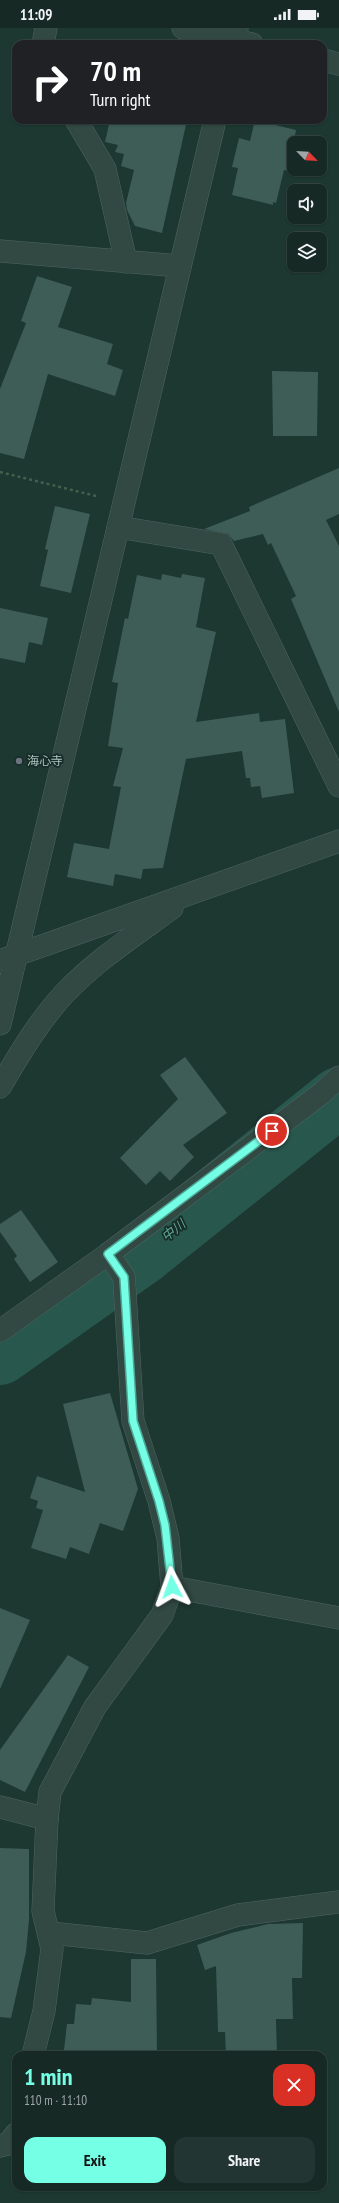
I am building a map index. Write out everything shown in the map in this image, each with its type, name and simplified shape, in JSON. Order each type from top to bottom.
[{"type":"street","points":[[44,40],[46,28]]},
{"type":"street","points":[[184,28],[239,39]]},
{"type":"street","points":[[327,61],[339,64]]},
{"type":"street","points":[[78,124],[105,169],[126,262]]},
{"type":"street","points":[[0,1024],[8,958],[124,503],[214,124]]},
{"type":"street","points":[[0,251],[180,266]]},
{"type":"street","points":[[118,527],[221,544],[339,786]]},
{"type":"street","points":[[8,958],[189,896],[339,841]]},
{"type":"street","points":[[0,1087],[33,1031],[64,994],[112,952],[189,896]]},
{"type":"street","points":[[0,1331],[116,1265],[339,1078]]},
{"type":"street","points":[[33,2051],[44,2011],[52,1949],[50,1933],[43,1911],[47,1819],[50,1792],[95,1707],[162,1615],[172,1587],[168,1538],[161,1508],[133,1421],[116,1265]]},
{"type":"street","points":[[172,1587],[339,1618]]},
{"type":"street","points":[[0,1807],[47,1819]]},
{"type":"street","points":[[50,1933],[147,1943],[238,1915],[338,1904]]},
{"type":"street","points":[[0,2146],[8,2144],[12,2139]]},
{"type":"path","points":[[0,472],[124,503]]},
{"type":"building","points":[[109,124],[186,124],[162,233],[135,226],[127,210],[126,203],[134,170],[121,166],[124,154],[115,152],[118,145],[105,142]]},
{"type":"building","points":[[254,124],[271,124],[296,130],[295,136],[287,136],[287,171],[284,170],[276,203],[273,202],[273,205],[232,195],[238,168],[232,167],[239,138],[250,141]]},
{"type":"building","points":[[37,276],[72,287],[58,327],[113,344],[107,364],[123,370],[115,396],[48,374],[24,459],[0,453],[0,389],[26,323],[21,321]]},
{"type":"building","points":[[272,371],[318,372],[317,436],[273,436]]},
{"type":"building","points":[[339,468],[339,514],[326,520],[339,546],[339,712],[291,599],[296,596],[271,543],[268,545],[263,534],[234,541],[228,534],[204,529],[250,511],[249,507]]},
{"type":"building","points":[[55,506],[90,514],[71,593],[40,586],[48,550],[45,549]]},
{"type":"building","points":[[162,574],[181,578],[182,574],[205,578],[196,627],[216,632],[196,722],[259,713],[260,722],[285,719],[294,793],[262,798],[260,786],[251,787],[250,778],[246,778],[242,751],[186,759],[163,868],[143,869],[141,879],[115,874],[113,886],[67,877],[74,843],[109,849],[121,787],[113,786],[123,748],[108,746],[118,683],[112,682],[125,618],[128,619],[137,575],[161,580]]},
{"type":"building","points":[[0,608],[48,618],[42,645],[29,642],[25,663],[0,658]]},
{"type":"building","points":[[185,1057],[227,1113],[183,1145],[194,1157],[170,1181],[160,1171],[146,1185],[120,1158],[178,1099],[160,1075]]},
{"type":"building","points":[[21,1210],[58,1262],[30,1282],[14,1259],[17,1256],[0,1232],[0,1224]]},
{"type":"building","points":[[110,1393],[138,1489],[123,1531],[100,1523],[89,1554],[70,1547],[66,1559],[31,1548],[43,1510],[36,1508],[38,1501],[30,1498],[37,1476],[85,1492],[63,1404]]},
{"type":"building","points":[[0,1608],[30,1620],[0,1689]]},
{"type":"building","points":[[68,1655],[89,1667],[25,1792],[0,1780],[0,1750]]},
{"type":"building","points":[[0,1848],[29,1849],[29,1920],[26,1952],[11,2018],[0,2017]]},
{"type":"building","points":[[303,1923],[302,1978],[292,1978],[293,2019],[276,2019],[277,2051],[226,2051],[225,2032],[218,2032],[216,1966],[205,1970],[197,1945],[231,1933],[268,1924]]},
{"type":"building","points":[[131,1959],[156,1959],[157,2051],[64,2050],[67,2024],[74,2024],[76,2004],[91,2005],[92,1998],[131,2002]]},
{"type":"waterway","name":"中川","points":[[0,1355],[142,1255],[339,1097]]},
{"type":"place","name":"海心寺","points":[[19,761]]},
{"type":"route","points":[[172,1587],[168,1538],[165,1525],[159,1501],[133,1421],[124,1277],[108,1254],[272,1131]]}]
